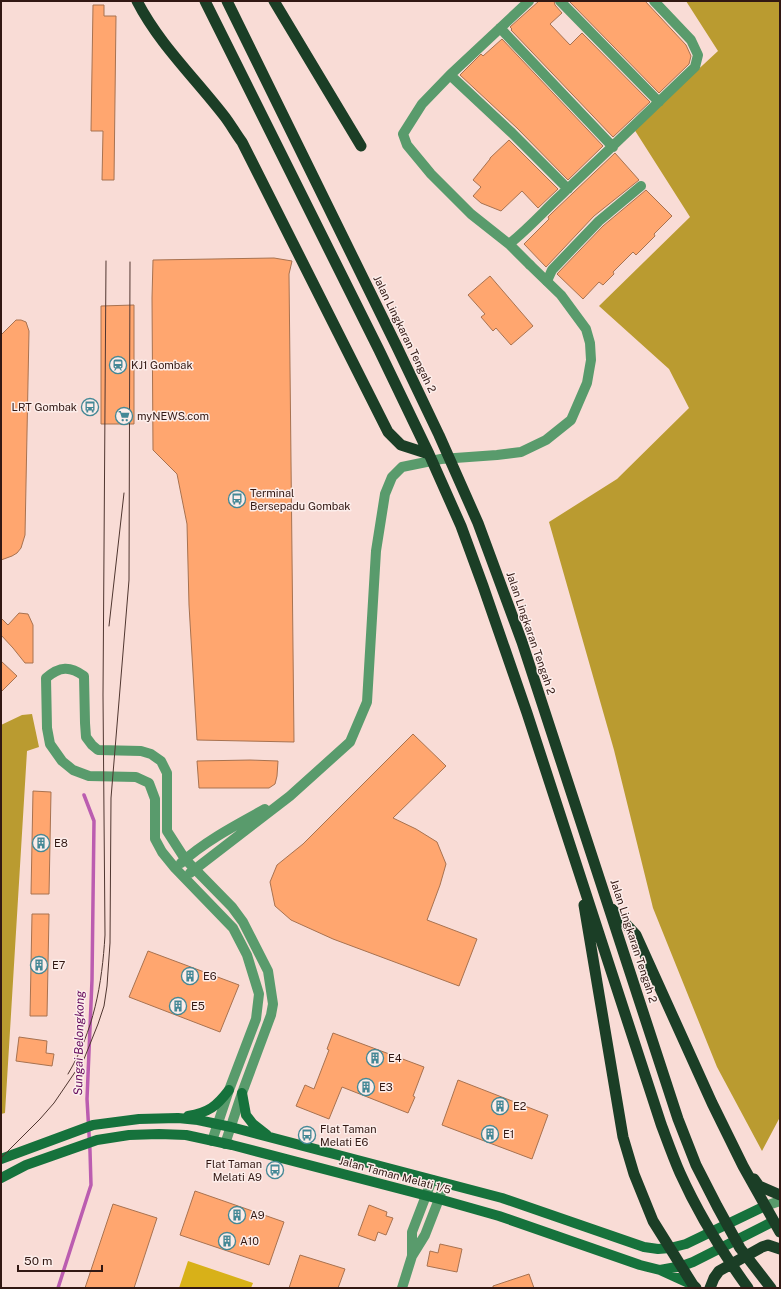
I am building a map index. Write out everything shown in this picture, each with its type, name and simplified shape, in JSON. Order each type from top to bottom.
[{"type":"highway","points":[[137,1],[144,16],[225,117],[242,142],[388,432],[401,445],[429,454]]},
{"type":"highway","points":[[205,1],[379,350],[429,454],[463,534],[486,593],[527,713],[661,1124],[680,1172],[701,1214],[736,1272],[748,1288]]},
{"type":"highway","name":"Jalan Lingkaran Tengah 2","points":[[227,1],[396,345],[439,435],[478,523],[522,642],[678,1119],[696,1165],[740,1248],[771,1288]]},
{"type":"highway","points":[[274,1],[361,146]]},
{"type":"highway","points":[[577,867],[623,1137],[634,1174],[653,1221],[695,1286]]},
{"type":"highway","points":[[609,906],[636,935],[712,1103],[743,1166],[765,1206],[777,1219],[780,1232]]},
{"type":"highway","points":[[743,1166],[760,1186],[780,1195]]},
{"type":"highway","points":[[710,1288],[719,1271],[762,1247],[768,1245],[780,1249]]},
{"type":"main road","points":[[178,1118],[209,1110],[219,1102],[229,1090]]},
{"type":"main road","points":[[242,1093],[246,1116],[253,1124],[271,1138]]},
{"type":"main road","name":"Jalan Taman Melati 1/5","points":[[1,1159],[93,1125],[139,1119],[178,1118],[198,1120],[231,1127],[502,1198],[644,1247],[658,1249],[686,1244],[765,1206]]},
{"type":"main road","name":"Jalan Taman Melati 1/5","points":[[1,1178],[26,1165],[97,1140],[129,1135],[186,1135],[212,1140],[427,1195],[499,1216],[640,1265],[660,1270],[694,1262],[777,1219]]},
{"type":"main road","points":[[660,1270],[695,1286]]},
{"type":"street","points":[[184,878],[290,796],[350,742],[367,702],[376,551],[384,494],[392,477],[402,467],[434,460],[521,452],[546,440],[571,420],[587,383],[591,360],[590,342],[586,329],[561,295],[509,244],[471,214],[431,174],[406,146],[403,134],[422,104],[450,75],[529,1]]},
{"type":"street","points":[[560,1],[659,102]]},
{"type":"street","points":[[509,244],[520,236],[695,67],[698,55],[691,40],[654,1]]},
{"type":"street","points":[[500,28],[613,147]]},
{"type":"street","points":[[450,75],[512,133],[568,189]]},
{"type":"street","points":[[547,281],[552,270],[599,221],[641,186]]},
{"type":"street","points":[[212,1140],[256,1019],[259,994],[247,955],[233,928],[184,878],[162,852],[155,839],[156,799],[149,783],[136,777],[89,776],[73,770],[62,761],[50,744],[47,728],[46,678],[54,671],[75,669],[84,676],[86,738],[92,745],[98,750],[141,751],[151,754],[160,761],[167,773],[167,831],[185,859],[232,907],[243,922],[268,971],[273,1004],[271,1015],[225,1144]]},
{"type":"street","points":[[175,868],[185,859],[232,828],[290,796]]},
{"type":"street","points":[[412,1256],[412,1232],[432,1180]]},
{"type":"street","points":[[402,1288],[412,1256],[425,1235],[440,1199],[444,1183]]},
{"type":"street","points":[[765,1206],[780,1201]]},
{"type":"shaded area","points":[[686,1],[780,1],[780,1117],[762,1151],[717,1067],[653,908],[614,750],[549,522],[617,479],[689,408],[669,369],[599,306],[690,217],[634,129],[718,51]]},
{"type":"shaded area","points":[[32,714],[39,747],[27,751],[5,1113],[1,1114],[1,725],[22,715]]},
{"type":"shaded area","points":[[188,1261],[253,1283],[251,1288],[179,1288]]},
{"type":"building","points":[[539,1],[554,1],[555,5],[562,13],[550,24],[570,45],[582,33],[650,102],[613,137],[511,30],[512,29],[510,27]]},
{"type":"building","points":[[569,1],[645,1],[686,45],[691,56],[689,64],[659,93]]},
{"type":"building","points":[[93,5],[104,5],[104,16],[116,16],[114,180],[102,180],[103,131],[91,131]]},
{"type":"building","points":[[502,39],[603,146],[568,180],[517,128],[460,75],[481,54],[483,56]]},
{"type":"building","points":[[509,140],[558,189],[538,208],[522,191],[501,211],[481,203],[473,196],[481,187],[473,180],[490,158]]},
{"type":"building","points":[[615,153],[639,180],[594,216],[546,267],[524,244],[549,219],[548,217],[552,213]]},
{"type":"building","points":[[646,190],[672,216],[636,255],[633,252],[613,272],[614,274],[603,285],[599,282],[583,299],[557,274],[603,226]]},
{"type":"building","name":"Terminal Bersepadu Gombak","points":[[274,258],[292,261],[289,274],[294,742],[197,740],[189,605],[187,524],[177,474],[153,450],[153,260]]},
{"type":"building","points":[[490,276],[533,326],[511,345],[496,328],[493,331],[481,317],[485,314],[468,295]]},
{"type":"building","name":"KJ1 Gombak","points":[[134,305],[134,424],[101,424],[101,306]]},
{"type":"building","points":[[16,320],[26,322],[29,331],[25,535],[21,548],[17,553],[1,560],[1,335]]},
{"type":"building","points":[[19,613],[28,614],[33,625],[33,663],[25,663],[1,635],[1,618],[8,625]]},
{"type":"building","points":[[1,661],[17,676],[1,692]]},
{"type":"building","points":[[413,734],[446,766],[393,818],[416,829],[437,842],[446,864],[427,920],[477,939],[459,986],[333,939],[291,920],[275,906],[270,882],[277,865],[303,844]]},
{"type":"building","points":[[197,761],[278,761],[275,784],[269,788],[199,788]]},
{"type":"building","name":"E8","points":[[33,791],[51,792],[49,894],[31,894]]},
{"type":"building","name":"E7","points":[[32,914],[49,914],[47,1016],[30,1016]]},
{"type":"building","points":[[148,951],[239,985],[220,1032],[129,997]]},
{"type":"building","points":[[333,1033],[424,1067],[413,1096],[415,1097],[408,1113],[342,1087],[329,1119],[296,1106],[305,1085],[314,1089],[329,1050],[327,1049]]},
{"type":"building","points":[[19,1037],[47,1041],[46,1053],[54,1054],[52,1066],[16,1061]]},
{"type":"building","points":[[458,1080],[548,1115],[532,1159],[442,1125]]},
{"type":"building","points":[[195,1191],[284,1222],[269,1265],[180,1235]]},
{"type":"building","points":[[113,1204],[157,1218],[134,1288],[85,1288]]},
{"type":"building","points":[[369,1205],[387,1212],[386,1216],[393,1218],[386,1235],[378,1232],[375,1241],[358,1235]]},
{"type":"building","points":[[440,1244],[462,1249],[457,1272],[427,1266],[430,1251],[438,1253]]},
{"type":"building","points":[[300,1255],[345,1269],[338,1288],[289,1288]]},
{"type":"building","points":[[529,1274],[534,1288],[493,1288],[493,1286]]},
{"type":"waterway","name":"Sungai Belongkong","points":[[58,1288],[91,1185],[87,1099],[92,980],[94,821],[84,795]]},
{"type":"tram line","points":[[68,1074],[84,1041],[95,1007],[102,972],[105,935],[103,695],[106,261]]},
{"type":"tram line","points":[[1,1158],[54,1103],[84,1059],[104,1006],[107,986],[110,943],[111,798],[129,580],[130,262]]},
{"type":"tram line","points":[[109,626],[124,493]]},
{"type":"place","name":"KJ1 Gombak","points":[[118,365]]},
{"type":"place","name":"LRT Gombak","points":[[90,407]]},
{"type":"place","name":"myNEWS.com","points":[[124,416]]},
{"type":"place","name":"Terminal Bersepadu Gombak","points":[[237,499]]},
{"type":"place","name":"E8","points":[[41,843]]},
{"type":"place","name":"E7","points":[[39,965]]},
{"type":"place","name":"E6","points":[[190,976]]},
{"type":"place","name":"E5","points":[[178,1006]]},
{"type":"place","name":"E4","points":[[375,1058]]},
{"type":"place","name":"E3","points":[[366,1087]]},
{"type":"place","name":"E2","points":[[500,1106]]},
{"type":"place","name":"E1","points":[[490,1134]]},
{"type":"place","name":"Flat Taman Melati E6","points":[[307,1135]]},
{"type":"place","name":"Flat Taman Melati A9","points":[[275,1170]]},
{"type":"place","name":"A9","points":[[237,1215]]},
{"type":"place","name":"A10","points":[[227,1241]]}]
